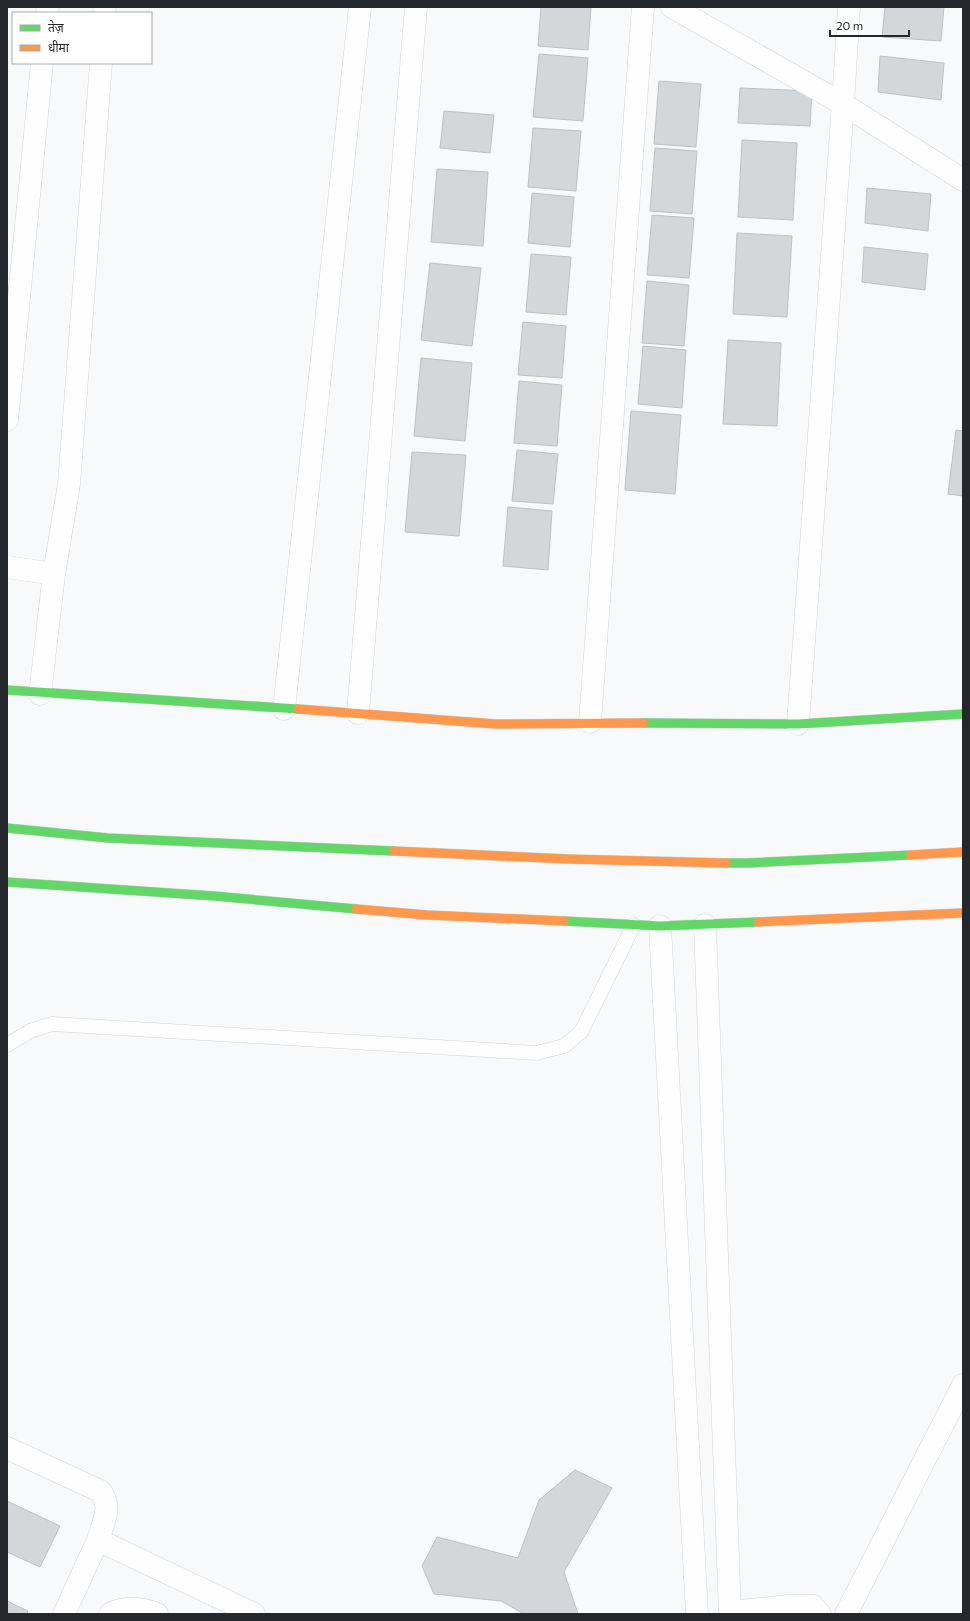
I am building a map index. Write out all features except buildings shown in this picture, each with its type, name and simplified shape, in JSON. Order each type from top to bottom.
[{"type":"street","points":[[284,709],[360,7]]},
{"type":"street","points":[[358,713],[416,7]]},
{"type":"street","points":[[590,722],[643,7]]},
{"type":"street","points":[[672,7],[843,104],[963,180]]},
{"type":"street","points":[[798,724],[849,7]]},
{"type":"street","points":[[7,420],[42,64]]},
{"type":"street","points":[[40,694],[54,574],[69,484],[101,64]]},
{"type":"street","points":[[7,567],[54,574]]},
{"type":"street","points":[[7,690],[40,694],[358,713],[495,724],[590,722],[798,724],[963,714]]},
{"type":"street","points":[[7,828],[108,838],[567,859],[748,863],[963,852]]},
{"type":"street","points":[[7,882],[214,896],[427,915],[660,926],[963,913]]},
{"type":"street","points":[[705,925],[730,1613],[789,1606],[813,1606],[820,1614]]},
{"type":"street","points":[[660,926],[697,1614]]},
{"type":"street","points":[[846,1614],[963,1385]]},
{"type":"street","points":[[7,1448],[100,1491],[106,1498],[107,1507],[98,1540],[64,1614]]},
{"type":"street","points":[[98,1540],[254,1614]]},
{"type":"street","points":[[110,1614],[125,1609],[147,1610],[158,1614]]},
{"type":"lane","points":[[7,1045],[30,1031],[52,1024],[538,1053],[564,1046],[581,1032],[634,925]]},
{"type":"traffic: fast","points":[[7,690],[298,709]]},
{"type":"traffic: fast","points":[[643,723],[798,724],[963,714]]},
{"type":"traffic: fast","points":[[7,828],[108,838],[393,851]]},
{"type":"traffic: fast","points":[[726,863],[910,855]]},
{"type":"traffic: fast","points":[[7,882],[214,896],[356,909]]},
{"type":"traffic: fast","points":[[564,921],[660,926],[758,922]]},
{"type":"traffic: slow","points":[[298,709],[495,724],[643,723]]},
{"type":"traffic: slow","points":[[393,851],[567,859],[726,863]]},
{"type":"traffic: slow","points":[[910,855],[963,852]]},
{"type":"traffic: slow","points":[[356,909],[427,915],[564,921]]},
{"type":"traffic: slow","points":[[758,922],[963,913]]}]
